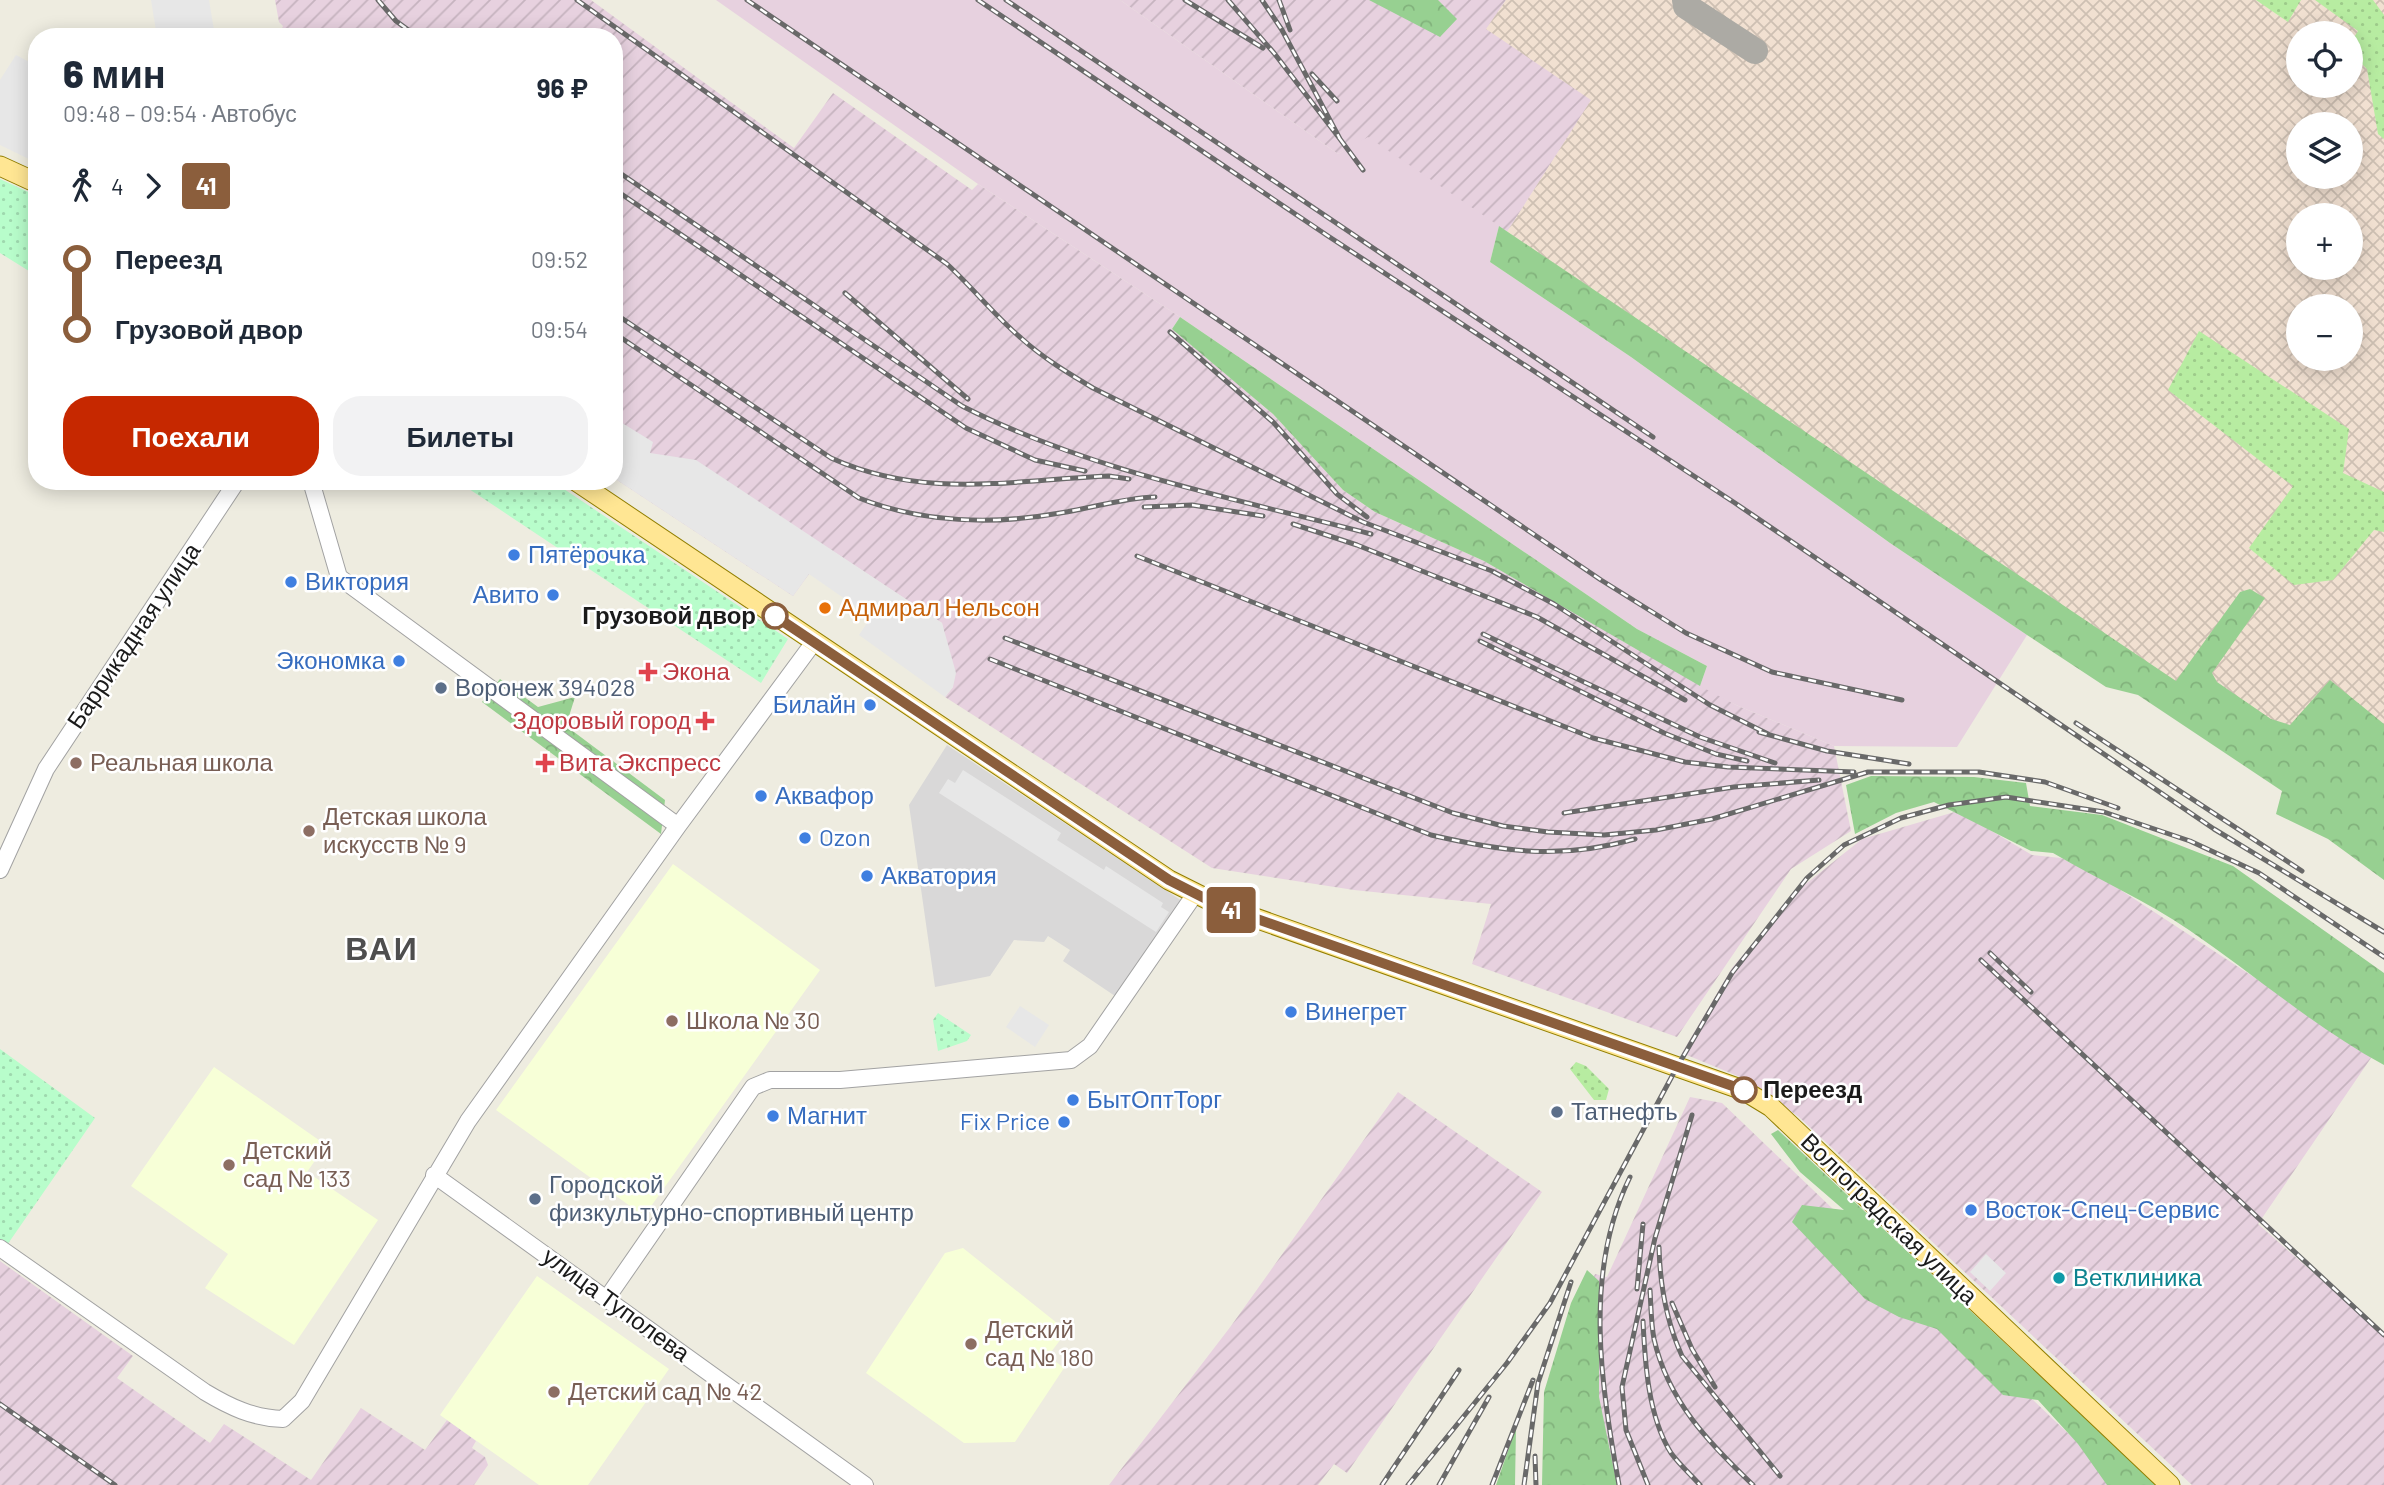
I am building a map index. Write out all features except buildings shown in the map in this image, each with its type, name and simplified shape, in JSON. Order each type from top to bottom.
[{"type":"main road","points":[[0,166],[28,179]]},
{"type":"main road","name":"Волгоградская улица","points":[[589,490],[1169,880],[1195,894],[1220,906],[1744,1090],[1782,1116],[2170,1485]]},
{"type":"street","name":"Баррикадная улица","points":[[1,865],[46,769],[231,490]]},
{"type":"street","points":[[314,490],[340,577],[678,826]]},
{"type":"street","points":[[0,1248],[205,1392],[232,1408],[261,1418],[283,1419],[302,1401],[468,1121],[678,826],[814,642]]},
{"type":"street","points":[[607,1298],[754,1087],[771,1080],[841,1080],[1071,1060],[1090,1046],[1195,894]]},
{"type":"street","name":"улица Туполева","points":[[434,1175],[866,1485]]},
{"type":"shaded area","points":[[151,0],[209,0],[214,28],[156,28]]},
{"type":"shaded area","name":"Грузовой двор","points":[[275,0],[591,0],[794,148],[833,93],[972,190],[978,184],[1180,317],[1172,329],[1273,414],[1343,490],[1375,512],[1484,561],[1736,705],[1834,746],[1851,831],[1791,869],[1677,1037],[1472,964],[1491,904],[1354,890],[1212,868],[945,697],[953,687],[942,623],[828,548],[793,596],[623,484],[623,28],[282,28]]},
{"type":"shaded area","points":[[716,0],[1120,0],[1338,154],[1368,137],[1499,226],[1490,262],[1631,357],[1890,543],[2027,635],[1957,747],[1834,746],[1736,705],[1700,686],[1707,666],[1637,629],[1180,317],[978,184]]},
{"type":"shaded area","points":[[1120,0],[1506,0],[1487,29],[1592,100],[1507,232],[1368,138],[1338,154]]},
{"type":"shaded area","points":[[1506,0],[2384,0],[2384,824],[1507,232],[1591,100],[1486,29]]},
{"type":"shaded area","points":[[16,55],[28,61],[28,159],[0,145],[0,80]]},
{"type":"shaded area","points":[[623,424],[653,442],[650,453],[696,460],[942,623],[956,673],[953,687],[945,697],[859,635],[871,617],[809,574],[793,596],[623,484]]},
{"type":"shaded area","points":[[947,745],[1182,901],[1118,998],[1063,961],[1070,950],[1048,936],[1044,942],[1014,940],[990,976],[935,987],[909,805]]},
{"type":"shaded area","points":[[963,770],[1061,833],[1057,840],[1104,870],[1106,866],[1163,903],[1161,907],[1169,912],[1156,932],[939,793],[948,779],[955,783]]},
{"type":"shaded area","points":[[1958,811],[2032,855],[2061,858],[2090,870],[2373,1055],[2258,1224],[2384,1335],[2384,1485],[2192,1485],[1799,1117],[1745,1079],[1682,1053],[1732,968],[1797,891],[1862,839]]},
{"type":"shaded area","name":"Школа № 30","points":[[673,864],[820,970],[644,1216],[496,1110]]},
{"type":"shaded area","points":[[1020,1006],[1049,1025],[1035,1047],[1006,1027]]},
{"type":"shaded area","name":"Детский сад № 133","points":[[214,1067],[326,1145],[307,1172],[378,1220],[294,1345],[205,1288],[228,1254],[131,1186]]},
{"type":"shaded area","points":[[1398,1092],[1542,1192],[1347,1473],[1334,1464],[1318,1485],[1109,1485],[1231,1326]]},
{"type":"shaded area","points":[[1690,1097],[1722,1103],[2122,1485],[1568,1485],[1555,1374],[1595,1274],[1607,1277]]},
{"type":"shaded area","name":"Детский сад № 180","points":[[963,1248],[1067,1331],[1048,1356],[1064,1368],[1015,1442],[964,1443],[866,1373],[945,1253]]},
{"type":"shaded area","points":[[1986,1254],[2006,1273],[1990,1291],[1970,1272]]},
{"type":"shaded area","points":[[0,1261],[133,1356],[117,1378],[210,1443],[224,1424],[311,1480],[361,1408],[425,1450],[447,1420],[476,1441],[472,1448],[485,1457],[488,1465],[474,1485],[0,1485]]},
{"type":"shaded area","name":"Детский сад № 42","points":[[537,1276],[669,1369],[588,1485],[539,1485],[440,1415]]},
{"type":"green space","points":[[1369,0],[1438,0],[1457,19],[1440,37]]},
{"type":"green space","points":[[2256,0],[2301,0],[2287,21]]},
{"type":"green space","points":[[2315,0],[2373,0],[2384,15],[2384,139],[2378,134],[2367,69],[2363,65],[2363,21],[2344,21]]},
{"type":"green space","points":[[0,179],[28,192],[28,270],[0,253]]},
{"type":"green space","points":[[1499,226],[2176,681],[2240,592],[2250,589],[2265,598],[2212,673],[2217,682],[2271,719],[2290,725],[2330,680],[2384,724],[2384,880],[2328,839],[2276,814],[2282,791],[2138,695],[2106,687],[2027,635],[1890,543],[1631,357],[1490,262]]},
{"type":"green space","points":[[1180,317],[1637,629],[1707,666],[1700,686],[1484,561],[1375,512],[1343,490],[1273,414],[1172,329]]},
{"type":"green space","points":[[2199,331],[2349,429],[2343,473],[2384,492],[2384,532],[2374,530],[2333,580],[2294,585],[2249,548],[2293,486],[2168,390]]},
{"type":"green space","points":[[471,490],[565,490],[788,639],[761,683]]},
{"type":"green space","points":[[500,679],[538,707],[575,697],[566,726],[665,800],[661,834],[482,702]]},
{"type":"green space","points":[[1871,776],[1974,777],[2026,783],[2030,806],[2102,815],[2233,866],[2384,973],[2384,1065],[2309,1017],[2173,919],[2053,853],[2031,851],[1934,802],[1896,813],[1855,834],[1846,785]]},
{"type":"green space","points":[[938,1013],[971,1035],[967,1041],[938,1051],[933,1020]]},
{"type":"green space","points":[[0,1049],[95,1118],[5,1248],[0,1244]]},
{"type":"green space","points":[[1576,1062],[1586,1066],[1609,1089],[1606,1100],[1594,1100],[1570,1069]]},
{"type":"green space","points":[[1778,1130],[2156,1485],[2107,1485],[2078,1444],[2038,1400],[2003,1395],[1937,1329],[1899,1317],[1865,1299],[1792,1222],[1802,1205],[1844,1210],[1800,1172],[1771,1134]]},
{"type":"green space","points":[[1587,1270],[1599,1281],[1599,1397],[1617,1485],[1542,1485],[1544,1392],[1571,1303]]},
{"type":"green space","points":[[1516,1428],[1515,1485],[1496,1485]]},
{"type":"taxiway","points":[[1685,0],[1686,6],[1755,51]]},
{"type":"railway","points":[[378,0],[406,28]]},
{"type":"railway","points":[[577,0],[616,28]]},
{"type":"railway","points":[[747,0],[1601,580],[1686,633],[1772,672],[1902,700]]},
{"type":"railway","points":[[978,0],[1328,236],[1735,503],[2214,829],[2384,932]]},
{"type":"railway","points":[[1006,0],[1653,437]]},
{"type":"railway","points":[[1185,0],[1263,48]]},
{"type":"railway","points":[[1228,0],[1274,53],[1340,139],[1282,30],[1262,0]]},
{"type":"railway","points":[[1279,0],[1290,30]]},
{"type":"railway","points":[[623,33],[947,264],[1021,338],[1074,377],[1363,522],[1492,571],[1554,604],[1710,705],[1768,734]]},
{"type":"railway","points":[[1312,74],[1337,101]]},
{"type":"railway","points":[[1340,139],[1363,170]]},
{"type":"railway","points":[[623,175],[962,406],[1011,429],[1111,466],[1371,534]]},
{"type":"railway","points":[[623,195],[966,428],[1035,460],[1085,471]]},
{"type":"railway","points":[[845,293],[968,399]]},
{"type":"railway","points":[[623,319],[831,458],[866,471],[934,483],[1002,483],[1109,476],[1129,479]]},
{"type":"railway","points":[[1170,332],[1273,422],[1337,494],[1367,517]]},
{"type":"railway","points":[[623,339],[859,498],[883,506],[933,517],[984,520],[1035,517],[1155,497]]},
{"type":"railway","points":[[1144,507],[1192,505],[1263,516]]},
{"type":"railway","points":[[1293,524],[1357,545],[1537,617],[1685,700]]},
{"type":"railway","points":[[1137,556],[1593,738],[1685,762],[1728,767],[1854,772]]},
{"type":"railway","points":[[1483,634],[1700,737],[1775,763]]},
{"type":"railway","points":[[1005,638],[1453,813],[1503,826],[1604,835],[1656,830],[1712,819],[1868,772],[1979,772],[2045,782],[2118,808]]},
{"type":"railway","points":[[1480,641],[1664,733],[1716,754],[1747,761]]},
{"type":"railway","points":[[990,659],[1431,835],[1484,846],[1533,851],[1582,850],[1635,839]]},
{"type":"railway","points":[[2076,723],[2302,871]]},
{"type":"railway","points":[[1759,732],[1827,751],[1909,764]]},
{"type":"railway","points":[[1564,813],[1734,787],[1819,780]]},
{"type":"railway","points":[[1408,1485],[1507,1363],[1550,1303],[1677,1067],[1732,973],[1807,878],[1844,845],[1901,818],[1949,805],[2006,797],[2104,812],[2190,841],[2259,873],[2384,957]]},
{"type":"railway","points":[[1990,953],[2031,992]]},
{"type":"railway","points":[[1981,960],[2384,1335]]},
{"type":"railway","points":[[1648,1485],[1626,1430],[1622,1387],[1655,1238],[1692,1115]]},
{"type":"railway","points":[[1619,1485],[1602,1368],[1601,1290],[1606,1251],[1615,1214],[1630,1177]]},
{"type":"railway","points":[[1637,1289],[1643,1224]]},
{"type":"railway","points":[[1659,1247],[1665,1303],[1682,1356],[1780,1476]]},
{"type":"railway","points":[[1524,1485],[1538,1383],[1571,1282]]},
{"type":"railway","points":[[1650,1290],[1654,1339],[1669,1382],[1692,1420],[1753,1485]]},
{"type":"railway","points":[[1672,1303],[1692,1349],[1715,1387]]},
{"type":"railway","points":[[1643,1321],[1647,1371],[1657,1423],[1671,1453],[1700,1485]]},
{"type":"railway","points":[[1382,1485],[1459,1370]]},
{"type":"railway","points":[[1492,1485],[1533,1380]]},
{"type":"railway","points":[[1439,1485],[1489,1397]]},
{"type":"railway","points":[[0,1404],[115,1485]]},
{"type":"railway","points":[[1535,1456],[1536,1485]]},
{"type":"bus line","name":"41","points":[[775,616],[1169,880],[1195,894],[1220,906],[1744,1090]]},
{"type":"place","name":"Пятёрочка","points":[[514,555]]},
{"type":"place","name":"Виктория","points":[[291,582]]},
{"type":"place","name":"Авито","points":[[553,595]]},
{"type":"place","name":"Адмирал Нельсон","points":[[825,608]]},
{"type":"place","name":"Грузовой двор","points":[[775,616]]},
{"type":"place","name":"Экономка","points":[[399,661]]},
{"type":"place","name":"Экона","points":[[648,672]]},
{"type":"place","name":"Воронеж 394028","points":[[441,688]]},
{"type":"place","name":"Билайн","points":[[870,705]]},
{"type":"place","name":"Здоровый город","points":[[705,721]]},
{"type":"place","name":"Реальная школа","points":[[76,763]]},
{"type":"place","name":"Вита Экспресс","points":[[545,763]]},
{"type":"place","name":"Аквафор","points":[[761,796]]},
{"type":"place","name":"Детская школа искусств № 9","points":[[309,831]]},
{"type":"place","name":"Ozon","points":[[805,838]]},
{"type":"place","name":"Акватория","points":[[867,876]]},
{"type":"place","name":"Винегрет","points":[[1291,1012]]},
{"type":"place","name":"Школа № 30","points":[[672,1021]]},
{"type":"place","name":"Переезд","points":[[1744,1090]]},
{"type":"place","name":"БытОптТорг","points":[[1073,1100]]},
{"type":"place","name":"Татнефть","points":[[1557,1112]]},
{"type":"place","name":"Магнит","points":[[773,1116]]},
{"type":"place","name":"Fix Price","points":[[1064,1122]]},
{"type":"place","name":"Детский сад № 133","points":[[229,1165]]},
{"type":"place","name":"Городской физкультурно-спортивный центр","points":[[535,1199]]},
{"type":"place","name":"Восток-Спец-Сервис","points":[[1971,1210]]},
{"type":"place","name":"Ветклиника","points":[[2059,1278]]},
{"type":"place","name":"Детский сад № 180","points":[[971,1344]]},
{"type":"place","name":"Детский сад № 42","points":[[554,1392]]},
{"type":"district","name":"ВАИ","points":[[382,949]]}]
